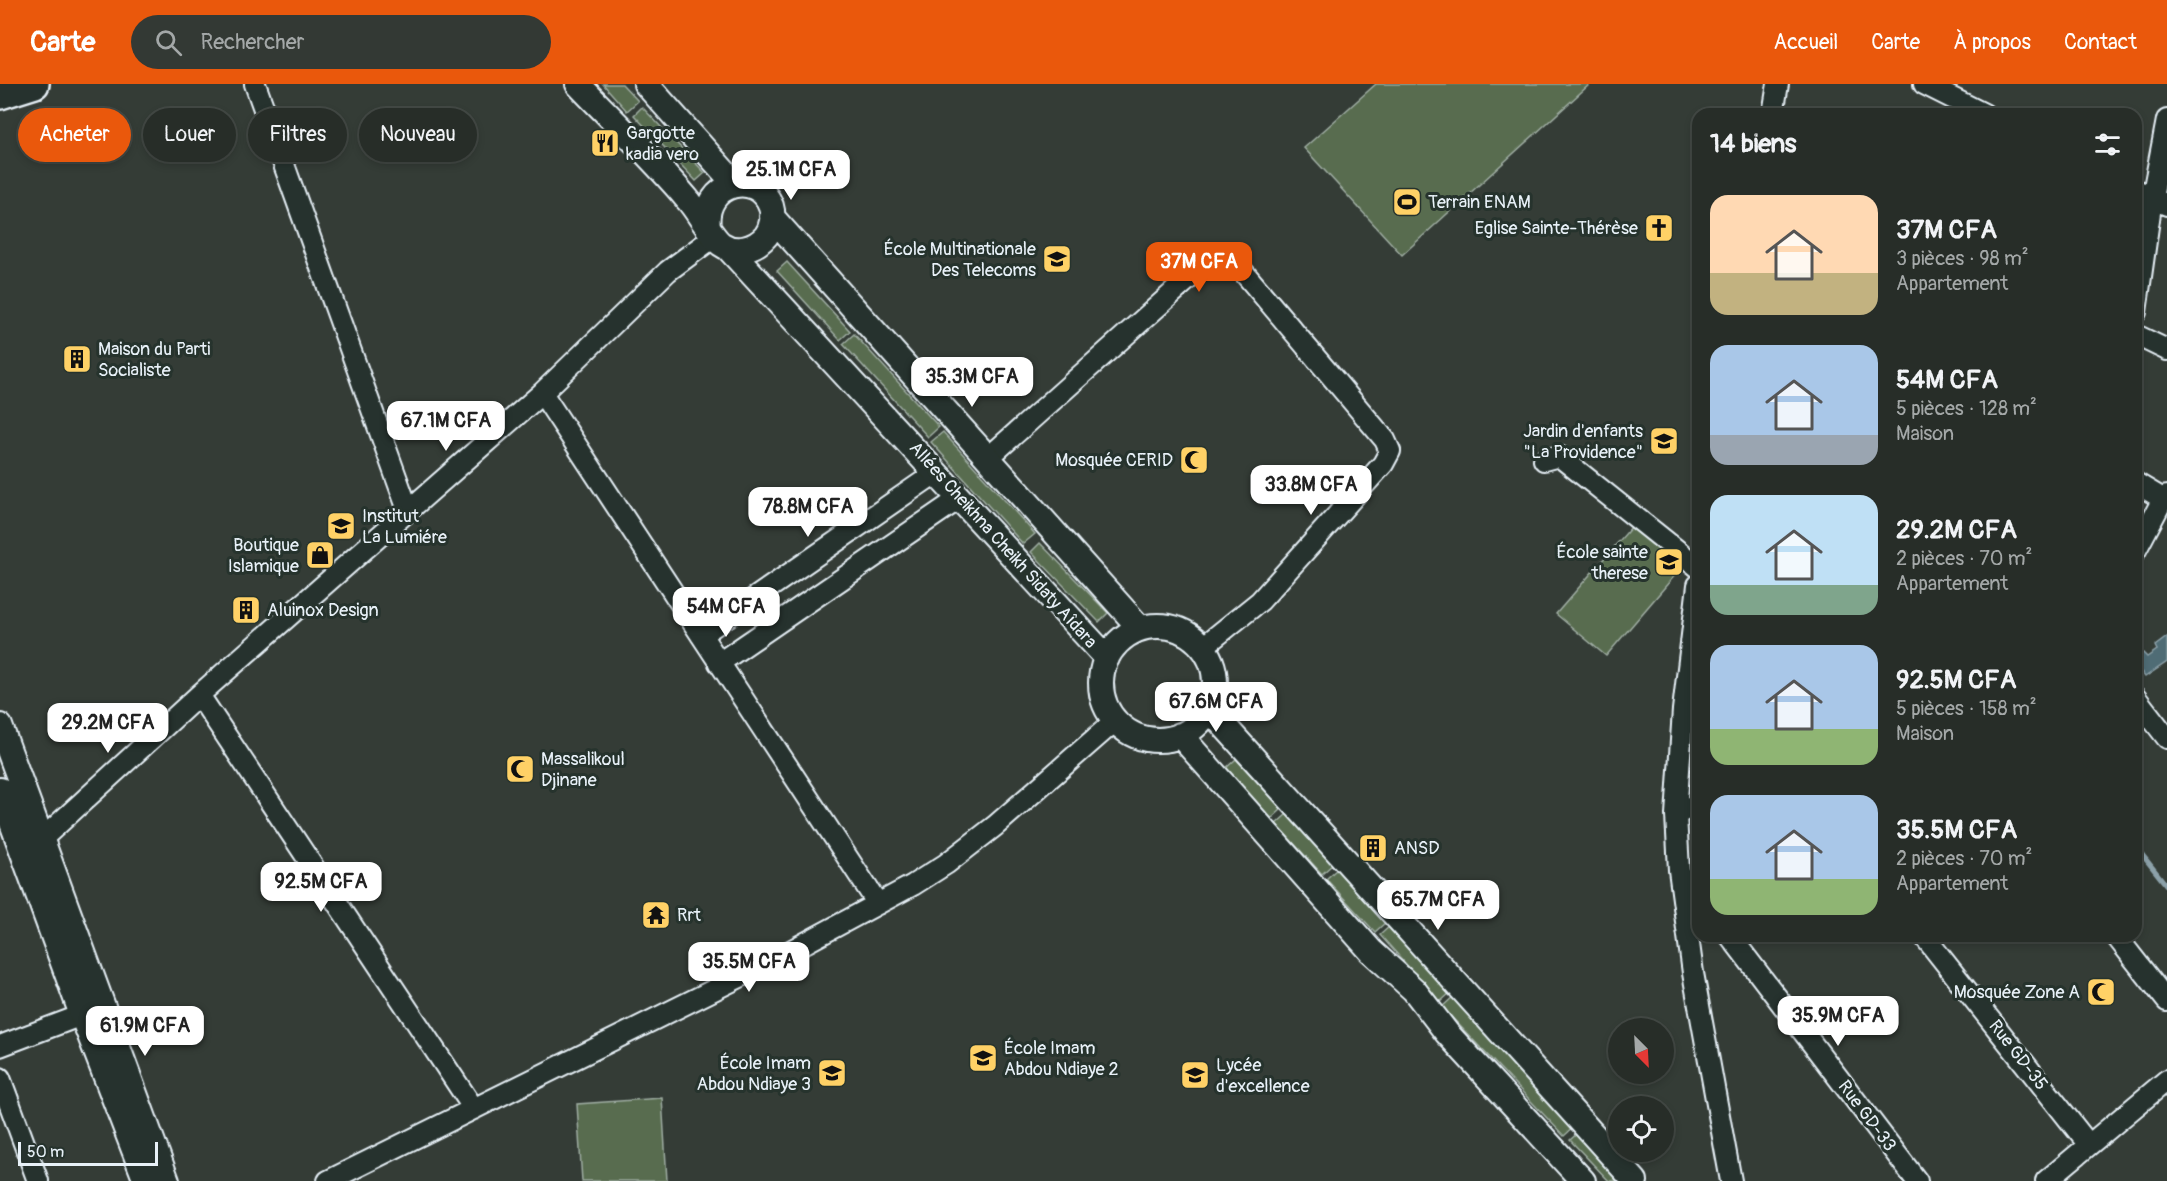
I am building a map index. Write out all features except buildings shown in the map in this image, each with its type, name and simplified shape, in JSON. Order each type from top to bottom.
[{"type":"main road","points":[[0,95],[35,84]]},
{"type":"street","points":[[255,84],[408,510]]},
{"type":"street","name":"Allées Cheikhna Cheikh Sidaty Aîdara","points":[[578,84],[688,200],[717,237],[1107,658]]},
{"type":"street","points":[[646,84],[736,185]]},
{"type":"street","points":[[1774,108],[1778,84]]},
{"type":"street","points":[[1924,84],[1972,108]]},
{"type":"street","points":[[2142,269],[2152,198],[2167,120]]},
{"type":"street","points":[[736,185],[747,185],[757,189],[771,206],[772,217],[768,233],[761,242],[751,248],[740,250],[717,237],[707,217],[713,199],[727,187],[736,185]]},
{"type":"street","points":[[772,217],[1140,628]]},
{"type":"street","points":[[42,839],[199,695],[542,393],[668,271],[717,237]]},
{"type":"street","points":[[988,458],[1213,257],[1220,255],[1235,262],[1385,440],[1390,451],[1383,464],[1260,600],[1203,647]]},
{"type":"street","points":[[2142,338],[2167,350]]},
{"type":"street","points":[[542,393],[878,904]]},
{"type":"street","points":[[1544,460],[1559,456],[1692,562]]},
{"type":"street","points":[[701,635],[937,472]]},
{"type":"street","points":[[2142,486],[2165,497],[2142,539]]},
{"type":"street","points":[[719,663],[960,498]]},
{"type":"street","points":[[1163,626],[1185,632],[1203,647],[1212,663],[1215,681],[1209,709],[1194,726],[1180,735],[1167,739],[1146,738],[1126,730],[1115,721],[1106,707],[1101,690],[1101,674],[1115,645],[1126,635],[1140,628],[1163,626]]},
{"type":"street","points":[[1692,681],[1690,713],[1676,815],[1679,870],[1693,974],[1731,1181]]},
{"type":"street","points":[[199,695],[474,1109]]},
{"type":"street","points":[[2142,706],[2167,738]]},
{"type":"street","points":[[1209,709],[1635,1181]]},
{"type":"street","points":[[328,1181],[764,964],[878,904],[946,864],[971,845],[1115,721]]},
{"type":"street","points":[[0,726],[167,1181]]},
{"type":"street","points":[[1180,735],[1371,951],[1414,990],[1447,1033],[1583,1181]]},
{"type":"street","points":[[0,790],[82,1015],[146,1181]]},
{"type":"street","points":[[1676,815],[1692,806]]},
{"type":"street","points":[[1679,870],[1692,887]]},
{"type":"street","name":"Rue GD-33","points":[[1735,942],[1917,1181]]},
{"type":"street","name":"Rue GD-35","points":[[1929,942],[2089,1145]]},
{"type":"street","points":[[2121,942],[2167,1001]]},
{"type":"street","points":[[0,1046],[82,1015]]},
{"type":"street","points":[[0,1078],[38,1181]]},
{"type":"street","points":[[2046,1181],[2167,1080]]},
{"type":"green space","points":[[603,84],[622,84],[638,101],[627,111]]},
{"type":"green space","name":"Terrain ENAM","points":[[1376,84],[1590,84],[1402,255],[1304,148]]},
{"type":"green space","points":[[642,107],[705,173],[696,181],[634,115]]},
{"type":"green space","points":[[787,262],[850,331],[840,340],[777,271]]},
{"type":"green space","points":[[854,334],[939,427],[928,437],[843,344]]},
{"type":"green space","points":[[943,432],[1035,534],[1023,544],[931,442]]},
{"type":"green space","points":[[1633,525],[1682,567],[1606,656],[1556,614]]},
{"type":"green space","points":[[1040,543],[1108,613],[1099,622],[1031,552]]},
{"type":"green space","points":[[1236,759],[1282,809],[1271,819],[1225,769]]},
{"type":"green space","points":[[1287,814],[1333,864],[1322,874],[1276,824]]},
{"type":"green space","points":[[1337,869],[1386,922],[1375,932],[1326,879]]},
{"type":"green space","points":[[1390,926],[1450,993],[1440,1002],[1380,935]]},
{"type":"green space","points":[[1454,996],[1576,1125],[1564,1136],[1442,1007]]},
{"type":"green space","points":[[662,1098],[667,1181],[582,1181],[577,1104]]},
{"type":"green space","points":[[1580,1131],[1629,1181],[1609,1181],[1570,1140]]},
{"type":"water","points":[[2167,637],[2167,662],[2145,677],[2142,673],[2142,654],[2147,657],[2157,650],[2155,646]]},
{"type":"waterway","points":[[2142,855],[2167,886]]},
{"type":"place","name":"Gargotte kadia vero","points":[[605,143]]},
{"type":"place","name":"Terrain ENAM","points":[[1407,202]]},
{"type":"place","name":"Eglise Sainte-Thérèse","points":[[1659,228]]},
{"type":"place","name":"École Multinationale Des Telecoms","points":[[1057,259]]},
{"type":"place","name":"Maison du Parti Socialiste","points":[[77,359]]},
{"type":"place","name":"Jardin d'enfants \"La Providence\"","points":[[1664,441]]},
{"type":"place","name":"Mosquée CERID","points":[[1194,460]]},
{"type":"place","name":"Institut La Lumiére","points":[[341,526]]},
{"type":"place","name":"Boutique Islamique","points":[[320,555]]},
{"type":"place","name":"École sainte therese","points":[[1669,562]]},
{"type":"place","name":"Aluinox Design","points":[[246,610]]},
{"type":"place","name":"Massalikoul Djinane","points":[[520,769]]},
{"type":"place","name":"ANSD","points":[[1373,848]]},
{"type":"place","name":"Rrt","points":[[656,915]]},
{"type":"place","name":"Mosquée Zone A","points":[[2101,992]]},
{"type":"place","name":"École Imam Abdou Ndiaye 2","points":[[983,1058]]},
{"type":"place","name":"École Imam Abdou Ndiaye 3","points":[[832,1073]]},
{"type":"place","name":"Lycée d'excellence","points":[[1195,1075]]}]
